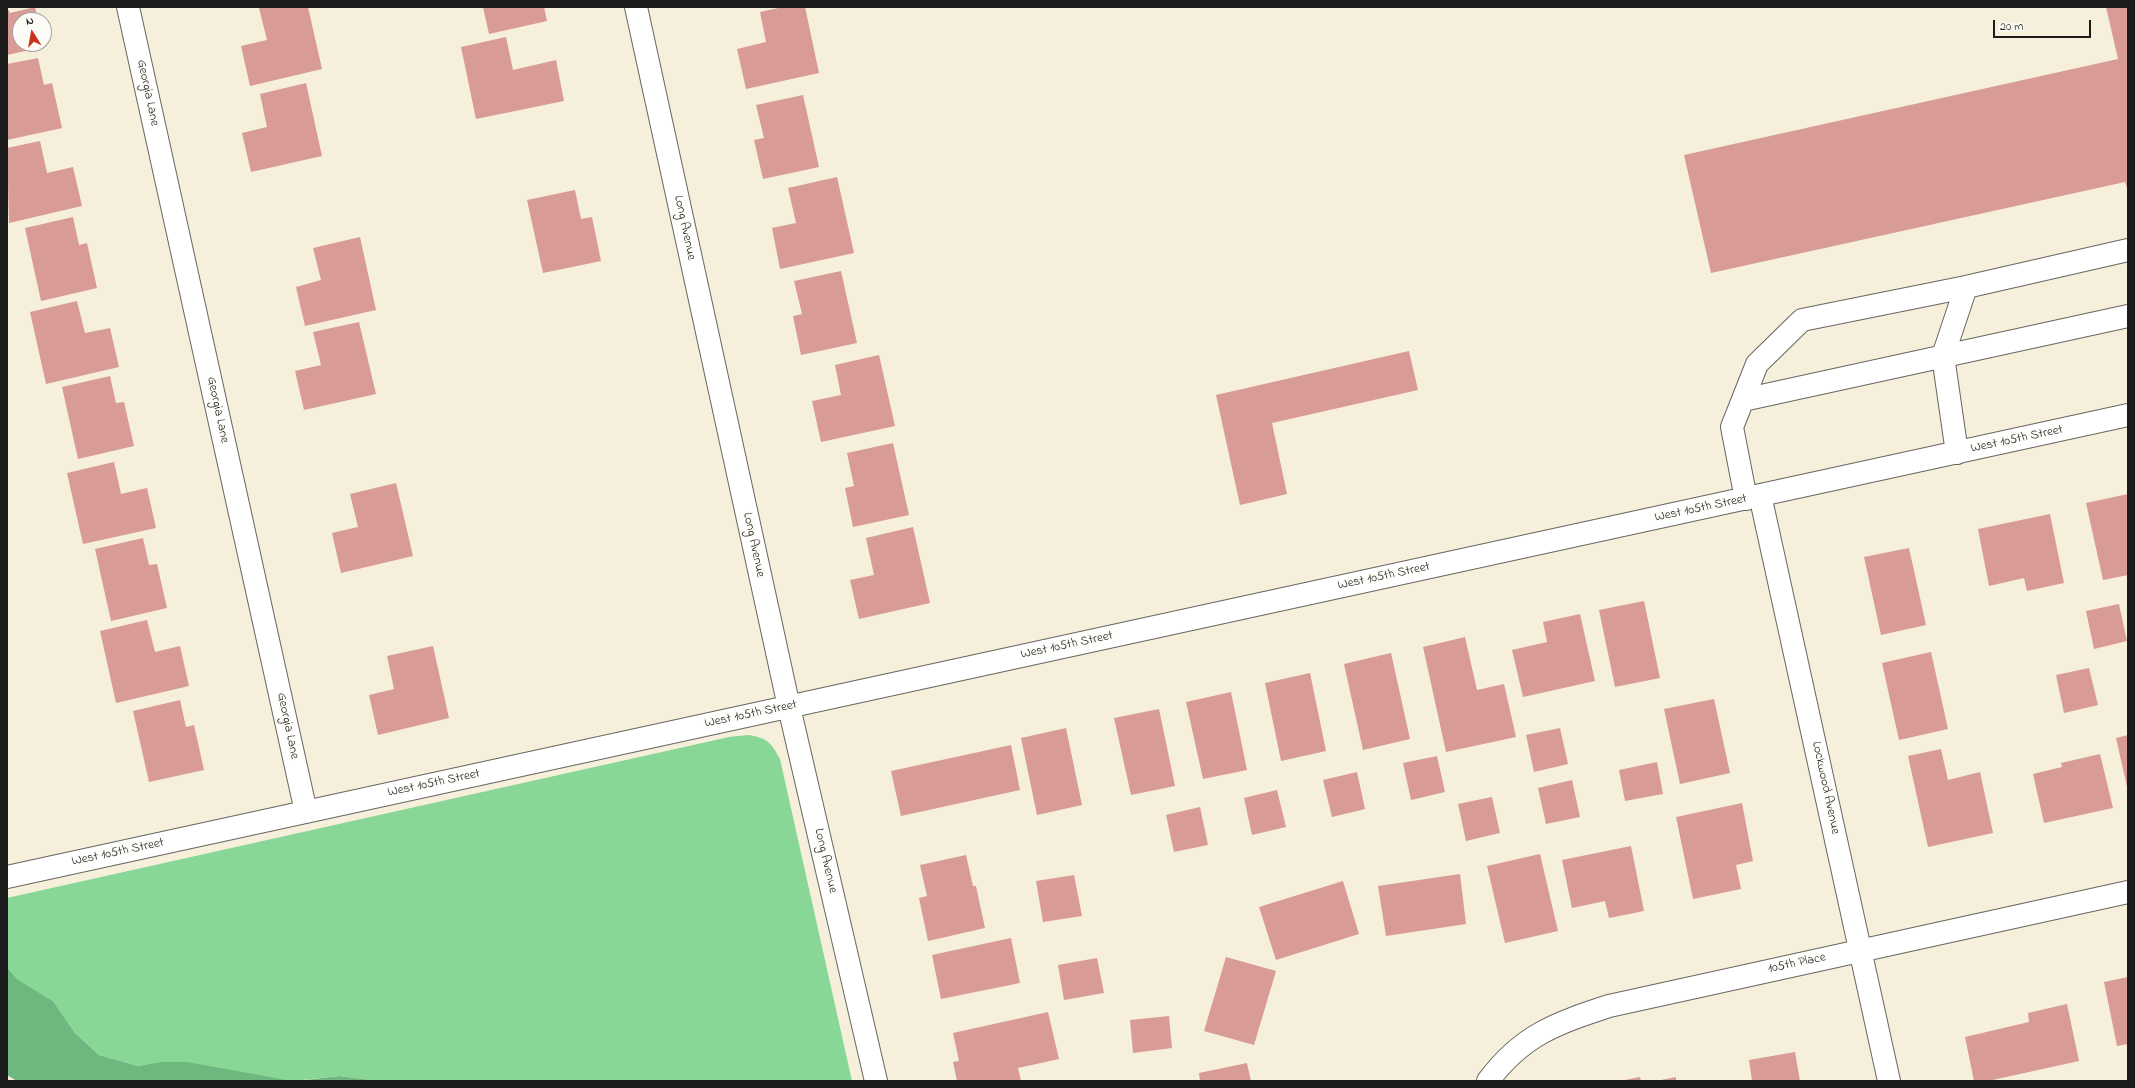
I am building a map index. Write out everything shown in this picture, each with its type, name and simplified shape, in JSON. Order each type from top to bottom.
[{"type":"street","name":"Georgia Lane","points":[[128,7],[306,812]]},
{"type":"street","name":"Long Avenue","points":[[636,7],[789,707],[876,1081]]},
{"type":"street","name":"Lockwood Avenue","points":[[1889,1081],[1860,950],[1753,497],[1732,427],[1757,364],[1802,320],[1966,287],[2128,250]]},
{"type":"street","points":[[1957,453],[1943,356],[1966,287]]},
{"type":"street","points":[[1743,400],[2128,316]]},
{"type":"street","name":"West 105th Street","points":[[7,877],[2128,415]]},
{"type":"street","name":"105th Place","points":[[1488,1081],[1519,1046],[1559,1022],[1609,1006],[2128,892]]},
{"type":"green space","points":[[748,735],[764,739],[768,742],[774,748],[780,759],[852,1081],[379,1081],[339,1076],[293,1081],[209,1067],[160,1062],[138,1066],[99,1055],[75,1033],[53,1001],[17,979],[7,967],[7,898],[729,737]]},
{"type":"green space","points":[[7,967],[17,979],[53,1001],[75,1033],[99,1055],[138,1066],[160,1062],[187,1062],[293,1081],[17,1081],[7,1075]]},
{"type":"green space","points":[[339,1076],[379,1081],[297,1081]]},
{"type":"building","points":[[7,7],[10,13],[12,13],[12,52],[21,52],[7,55]]},
{"type":"building","points":[[35,7],[36,12],[14,12]]},
{"type":"building","points":[[308,7],[322,69],[250,86],[241,46],[267,40],[259,8]]},
{"type":"building","points":[[483,7],[544,7],[547,21],[489,34]]},
{"type":"building","points":[[783,7],[805,7],[819,73],[746,89],[737,49],[766,42],[760,12]]},
{"type":"building","points":[[2106,7],[2128,7],[2128,191],[2125,182],[1711,273],[1684,155],[2118,59]]},
{"type":"building","points":[[506,37],[513,70],[556,60],[564,101],[476,119],[461,47]]},
{"type":"building","points":[[38,58],[44,85],[52,83],[62,128],[7,140],[7,64]]},
{"type":"building","points":[[306,83],[322,156],[251,172],[242,133],[267,127],[260,94]]},
{"type":"building","points":[[803,95],[819,167],[763,179],[754,140],[764,138],[756,105]]},
{"type":"building","points":[[40,141],[47,173],[73,167],[82,206],[9,223],[7,148]]},
{"type":"building","points":[[837,177],[854,253],[780,269],[772,228],[796,223],[788,188]]},
{"type":"building","points":[[575,190],[581,219],[592,217],[601,261],[543,273],[527,200]]},
{"type":"building","points":[[73,217],[79,245],[87,243],[97,288],[41,301],[25,228]]},
{"type":"building","points":[[360,237],[376,310],[305,326],[296,287],[321,280],[313,248]]},
{"type":"building","points":[[841,271],[857,343],[801,355],[793,316],[802,314],[794,281]]},
{"type":"building","points":[[77,301],[85,333],[110,328],[119,367],[46,384],[30,312]]},
{"type":"building","points":[[359,322],[376,394],[304,410],[295,371],[321,365],[313,332]]},
{"type":"building","points":[[1409,351],[1418,390],[1272,423],[1287,494],[1240,505],[1216,395]]},
{"type":"building","points":[[879,355],[895,426],[821,442],[812,401],[841,395],[835,365]]},
{"type":"building","points":[[110,376],[116,403],[124,402],[134,446],[78,459],[62,387]]},
{"type":"building","points":[[893,443],[909,515],[853,527],[845,488],[854,486],[847,453]]},
{"type":"building","points":[[114,462],[121,494],[147,488],[156,528],[83,544],[67,473]]},
{"type":"building","points":[[396,483],[413,556],[341,573],[332,533],[358,527],[350,494]]},
{"type":"building","points":[[2128,494],[2128,575],[2103,580],[2086,503]]},
{"type":"building","points":[[2050,514],[2064,583],[2027,591],[2024,578],[1989,586],[1978,529]]},
{"type":"building","points":[[913,527],[930,603],[859,619],[850,580],[874,575],[866,538]]},
{"type":"building","points":[[143,538],[149,565],[157,564],[167,608],[111,621],[95,549]]},
{"type":"building","points":[[1909,548],[1926,625],[1881,635],[1864,557]]},
{"type":"building","points":[[1644,601],[1660,678],[1615,687],[1599,610]]},
{"type":"building","points":[[2119,604],[2127,641],[2094,649],[2086,611]]},
{"type":"building","points":[[1580,614],[1595,681],[1523,697],[1512,650],[1547,642],[1543,622]]},
{"type":"building","points":[[147,620],[155,652],[180,646],[189,686],[116,703],[100,631]]},
{"type":"building","points":[[1465,637],[1477,690],[1504,684],[1516,737],[1446,752],[1423,647]]},
{"type":"building","points":[[433,646],[449,718],[378,735],[369,695],[394,689],[387,656]]},
{"type":"building","points":[[1931,652],[1948,729],[1899,740],[1882,663]]},
{"type":"building","points":[[1391,653],[1410,739],[1363,750],[1344,664]]},
{"type":"building","points":[[2089,668],[2098,705],[2064,713],[2056,675]]},
{"type":"building","points":[[1310,673],[1326,751],[1281,761],[1265,683]]},
{"type":"building","points":[[1231,692],[1247,770],[1203,779],[1186,702]]},
{"type":"building","points":[[1714,699],[1730,773],[1680,784],[1664,709]]},
{"type":"building","points":[[180,700],[186,727],[194,725],[204,770],[149,782],[133,711]]},
{"type":"building","points":[[1159,709],[1175,786],[1131,795],[1114,718]]},
{"type":"building","points":[[1066,728],[1082,805],[1037,815],[1021,738]]},
{"type":"building","points":[[1560,728],[1568,764],[1534,772],[1526,735]]},
{"type":"building","points":[[2128,735],[2128,787],[2127,787],[2116,738]]},
{"type":"building","points":[[1011,745],[1020,790],[901,816],[891,771]]},
{"type":"building","points":[[1941,749],[1948,780],[1980,772],[1993,833],[1928,847],[1908,756]]},
{"type":"building","points":[[2100,754],[2113,808],[2044,823],[2033,774],[2062,767],[2061,763]]},
{"type":"building","points":[[1437,756],[1445,792],[1411,800],[1403,763]]},
{"type":"building","points":[[1657,762],[1663,794],[1625,801],[1619,770]]},
{"type":"building","points":[[1357,772],[1365,809],[1332,817],[1323,780]]},
{"type":"building","points":[[1572,780],[1580,817],[1546,824],[1538,788]]},
{"type":"building","points":[[1277,790],[1286,827],[1252,835],[1244,798]]},
{"type":"building","points":[[1492,797],[1500,833],[1466,841],[1458,804]]},
{"type":"building","points":[[1742,803],[1753,861],[1736,865],[1741,889],[1693,899],[1676,817]]},
{"type":"building","points":[[1200,807],[1208,845],[1174,852],[1166,815]]},
{"type":"building","points":[[1631,846],[1644,911],[1609,918],[1605,901],[1572,908],[1562,860]]},
{"type":"building","points":[[1540,854],[1558,931],[1505,943],[1487,866]]},
{"type":"building","points":[[966,855],[973,886],[976,886],[985,928],[928,941],[919,898],[927,896],[920,865]]},
{"type":"building","points":[[1460,874],[1466,924],[1386,936],[1378,886]]},
{"type":"building","points":[[1074,875],[1082,916],[1043,922],[1036,881]]},
{"type":"building","points":[[1343,881],[1359,934],[1276,960],[1259,907]]},
{"type":"building","points":[[1011,938],[1020,983],[941,999],[932,955]]},
{"type":"building","points":[[1226,957],[1276,971],[1254,1045],[1204,1031]]},
{"type":"building","points":[[1097,958],[1104,993],[1064,1000],[1058,965]]},
{"type":"building","points":[[2128,977],[2128,1044],[2117,1046],[2104,982]]},
{"type":"building","points":[[2067,1004],[2079,1061],[1988,1081],[1974,1081],[1965,1037],[2029,1022],[2028,1013]]},
{"type":"building","points":[[1048,1012],[1059,1059],[1018,1068],[1021,1081],[957,1081],[953,1062],[959,1061],[953,1033]]},
{"type":"building","points":[[1169,1016],[1172,1048],[1133,1053],[1130,1020]]},
{"type":"building","points":[[1795,1052],[1800,1081],[1752,1081],[1749,1060]]},
{"type":"building","points":[[1247,1063],[1251,1081],[1200,1081],[1199,1073]]},
{"type":"building","points":[[1640,1077],[1641,1081],[1625,1081],[1625,1080]]},
{"type":"building","points":[[1676,1077],[1676,1081],[1661,1081],[1661,1080]]}]
